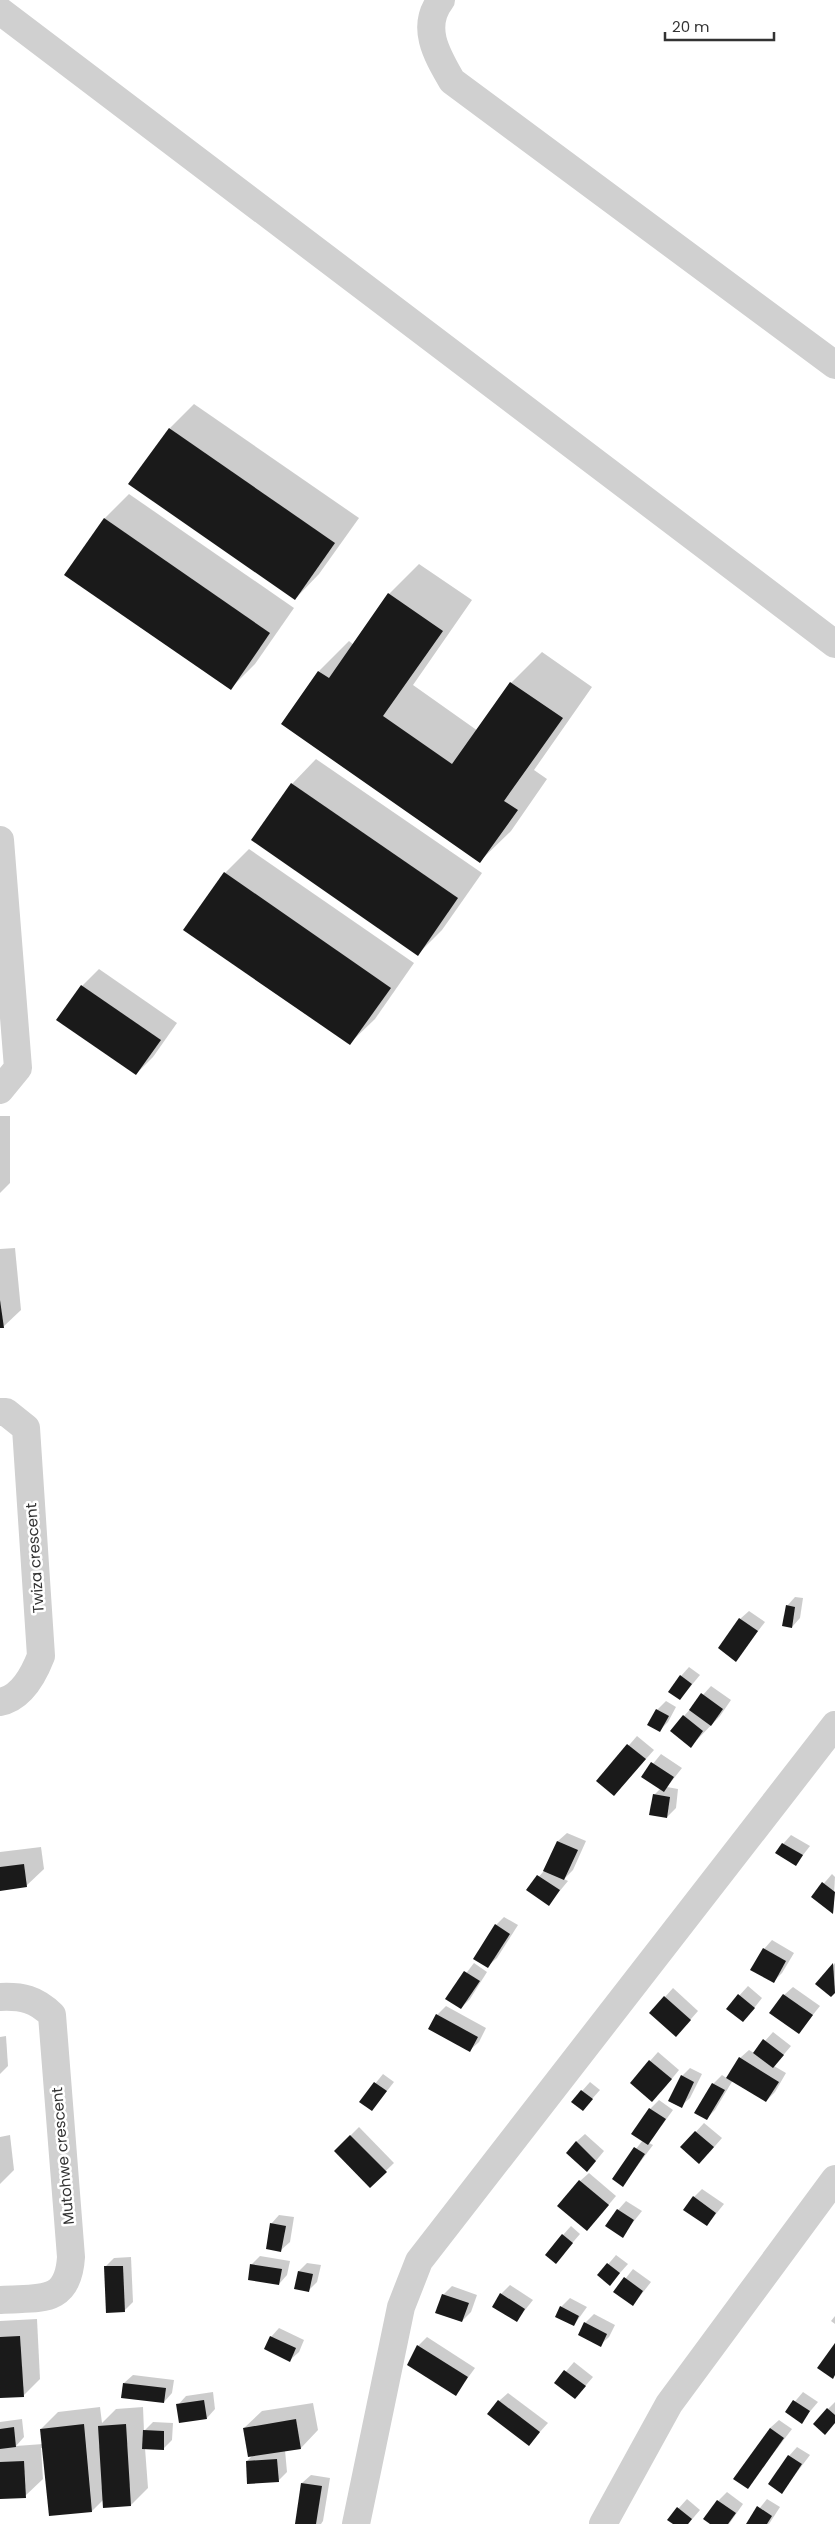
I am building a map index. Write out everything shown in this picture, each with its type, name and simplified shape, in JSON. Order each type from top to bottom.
[{"type":"street","points":[[441,0],[436,7],[430,32],[437,54],[452,82],[835,366]]},
{"type":"street","points":[[0,11],[835,644]]},
{"type":"street","points":[[0,840],[18,1068],[0,1090]]},
{"type":"street","name":"Twiza crescent","points":[[0,1412],[6,1412],[26,1428],[41,1656],[31,1681],[5,1701],[0,1702]]},
{"type":"street","points":[[356,2524],[401,2307],[419,2261],[835,1725]]},
{"type":"street","name":"Mutohwe crescent","points":[[0,1997],[25,1997],[41,2004],[52,2015],[71,2257],[70,2275],[64,2286],[51,2297],[0,2300]]},
{"type":"street","points":[[603,2524],[669,2404],[835,2179]]},
{"type":"building","points":[[169,428],[335,543],[295,600],[128,484]]},
{"type":"building","points":[[104,518],[270,633],[231,690],[64,575]]},
{"type":"building","points":[[388,593],[443,631],[383,716],[452,764],[510,682],[563,718],[504,801],[518,810],[480,863],[281,724],[318,671],[329,678]]},
{"type":"building","points":[[291,783],[458,898],[418,956],[251,840]]},
{"type":"building","points":[[224,872],[391,988],[350,1045],[183,930]]},
{"type":"building","points":[[81,985],[161,1040],[136,1075],[56,1020]]},
{"type":"building","points":[[0,1300],[4,1328],[0,1328]]},
{"type":"building","points":[[786,1605],[795,1607],[792,1628],[782,1626]]},
{"type":"building","points":[[739,1618],[758,1631],[736,1662],[718,1648]]},
{"type":"building","points":[[680,1675],[692,1684],[680,1700],[668,1692]]},
{"type":"building","points":[[701,1693],[723,1709],[711,1726],[689,1710]]},
{"type":"building","points":[[656,1709],[669,1716],[660,1732],[647,1725]]},
{"type":"building","points":[[683,1715],[703,1731],[691,1748],[670,1731]]},
{"type":"building","points":[[627,1744],[646,1759],[614,1796],[596,1781]]},
{"type":"building","points":[[651,1762],[674,1777],[664,1792],[641,1777]]},
{"type":"building","points":[[653,1794],[670,1797],[667,1818],[649,1815]]},
{"type":"building","points":[[557,1841],[578,1850],[564,1880],[543,1871]]},
{"type":"building","points":[[782,1843],[803,1855],[796,1866],[775,1853]]},
{"type":"building","points":[[24,1864],[27,1887],[0,1891],[0,1867]]},
{"type":"building","points":[[537,1875],[560,1890],[549,1906],[526,1890]]},
{"type":"building","points":[[822,1882],[835,1892],[833,1914],[811,1897]]},
{"type":"building","points":[[495,1924],[510,1934],[488,1968],[473,1959]]},
{"type":"building","points":[[763,1948],[786,1961],[774,1983],[750,1970]]},
{"type":"building","points":[[833,1963],[835,1993],[831,1997],[815,1984]]},
{"type":"building","points":[[464,1971],[480,1981],[461,2009],[445,1999]]},
{"type":"building","points":[[738,1994],[755,2008],[743,2022],[726,2009]]},
{"type":"building","points":[[783,1994],[813,2015],[799,2034],[769,2013]]},
{"type":"building","points":[[664,1996],[691,2020],[676,2037],[649,2013]]},
{"type":"building","points":[[436,2014],[478,2037],[470,2052],[428,2029]]},
{"type":"building","points":[[763,2039],[784,2055],[773,2068],[753,2053]]},
{"type":"building","points":[[739,2057],[779,2082],[766,2102],[726,2078]]},
{"type":"building","points":[[649,2060],[672,2079],[652,2102],[630,2083]]},
{"type":"building","points":[[681,2075],[694,2082],[682,2108],[668,2101]]},
{"type":"building","points":[[374,2082],[387,2091],[372,2111],[359,2102]]},
{"type":"building","points":[[712,2083],[725,2090],[707,2120],[694,2113]]},
{"type":"building","points":[[581,2090],[593,2099],[583,2111],[571,2102]]},
{"type":"building","points":[[649,2108],[666,2119],[648,2145],[631,2134]]},
{"type":"building","points":[[695,2131],[714,2147],[699,2164],[680,2147]]},
{"type":"building","points":[[350,2135],[387,2172],[370,2188],[334,2151]]},
{"type":"building","points":[[576,2141],[596,2161],[587,2172],[566,2153]]},
{"type":"building","points":[[634,2147],[645,2154],[623,2187],[612,2179]]},
{"type":"building","points":[[579,2180],[609,2205],[587,2231],[557,2206]]},
{"type":"building","points":[[693,2196],[716,2213],[707,2226],[683,2210]]},
{"type":"building","points":[[617,2209],[634,2220],[623,2238],[605,2226]]},
{"type":"building","points":[[270,2223],[286,2226],[281,2252],[266,2249]]},
{"type":"building","points":[[562,2234],[573,2243],[556,2264],[545,2255]]},
{"type":"building","points":[[607,2263],[620,2273],[610,2286],[597,2275]]},
{"type":"building","points":[[250,2264],[282,2269],[279,2285],[248,2280]]},
{"type":"building","points":[[104,2266],[123,2266],[125,2312],[106,2313]]},
{"type":"building","points":[[298,2271],[313,2274],[309,2292],[294,2289]]},
{"type":"building","points":[[624,2277],[643,2291],[633,2306],[613,2292]]},
{"type":"building","points":[[500,2293],[525,2309],[517,2322],[492,2307]]},
{"type":"building","points":[[442,2294],[469,2303],[462,2322],[435,2313]]},
{"type":"building","points":[[560,2306],[579,2316],[574,2326],[555,2317]]},
{"type":"building","points":[[584,2322],[607,2334],[601,2347],[578,2335]]},
{"type":"building","points":[[20,2336],[24,2397],[0,2398],[0,2337]]},
{"type":"building","points":[[270,2336],[296,2348],[290,2362],[264,2349]]},
{"type":"building","points":[[835,2343],[835,2375],[833,2379],[817,2368]]},
{"type":"building","points":[[417,2345],[468,2377],[456,2396],[407,2365]]},
{"type":"building","points":[[564,2370],[586,2386],[575,2399],[554,2383]]},
{"type":"building","points":[[123,2383],[166,2388],[164,2403],[121,2398]]},
{"type":"building","points":[[204,2400],[207,2419],[179,2423],[176,2404]]},
{"type":"building","points":[[498,2400],[540,2432],[529,2446],[487,2414]]},
{"type":"building","points":[[793,2400],[810,2411],[802,2424],[785,2412]]},
{"type":"building","points":[[827,2408],[835,2415],[835,2423],[825,2435],[813,2424]]},
{"type":"building","points":[[296,2419],[301,2449],[248,2457],[243,2428]]},
{"type":"building","points":[[84,2424],[92,2512],[49,2516],[40,2429]]},
{"type":"building","points":[[126,2424],[131,2506],[103,2508],[98,2426]]},
{"type":"building","points":[[14,2427],[16,2447],[0,2449],[0,2429]]},
{"type":"building","points":[[770,2428],[784,2438],[748,2489],[733,2479]]},
{"type":"building","points":[[143,2430],[164,2431],[164,2450],[142,2449]]},
{"type":"building","points":[[788,2455],[802,2464],[782,2494],[768,2484]]},
{"type":"building","points":[[277,2459],[279,2482],[247,2484],[246,2461]]},
{"type":"building","points":[[24,2461],[26,2498],[0,2499],[0,2462]]},
{"type":"building","points":[[301,2483],[322,2486],[316,2524],[295,2524]]},
{"type":"building","points":[[717,2500],[736,2513],[728,2524],[710,2524],[703,2519]]},
{"type":"building","points":[[757,2506],[772,2516],[767,2524],[746,2524]]},
{"type":"building","points":[[677,2507],[692,2519],[688,2524],[673,2524],[667,2520]]}]
